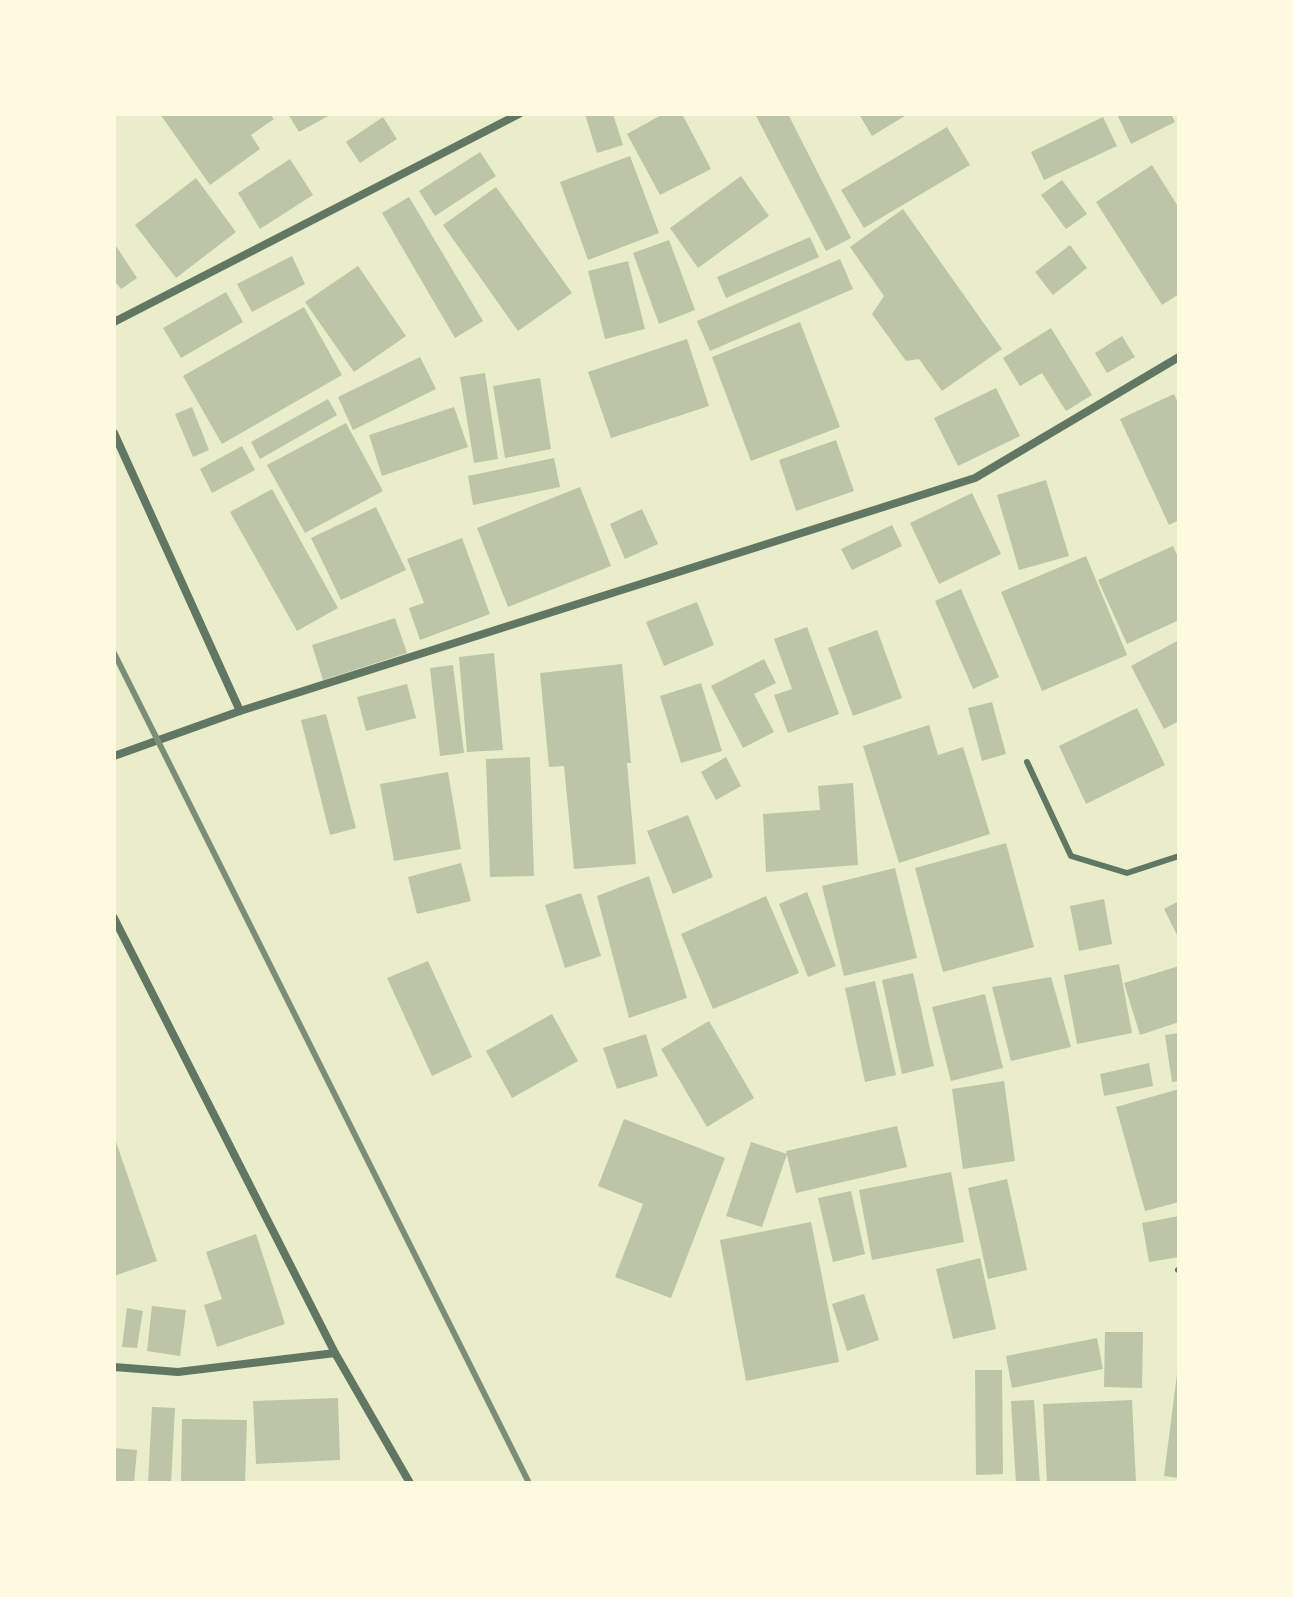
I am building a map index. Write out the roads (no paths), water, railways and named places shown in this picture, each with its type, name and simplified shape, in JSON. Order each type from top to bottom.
[{"type":"street","points":[[114,322],[519,114]]},
{"type":"street","points":[[114,756],[240,711],[975,478],[1179,357]]},
{"type":"street","points":[[114,433],[240,711]]},
{"type":"street","points":[[114,918],[335,1353],[410,1483]]},
{"type":"street","points":[[114,1367],[178,1372],[335,1353]]},
{"type":"lane","points":[[1027,762],[1071,856],[1127,873],[1179,856]]},
{"type":"railway","points":[[114,653],[529,1483]]}]
